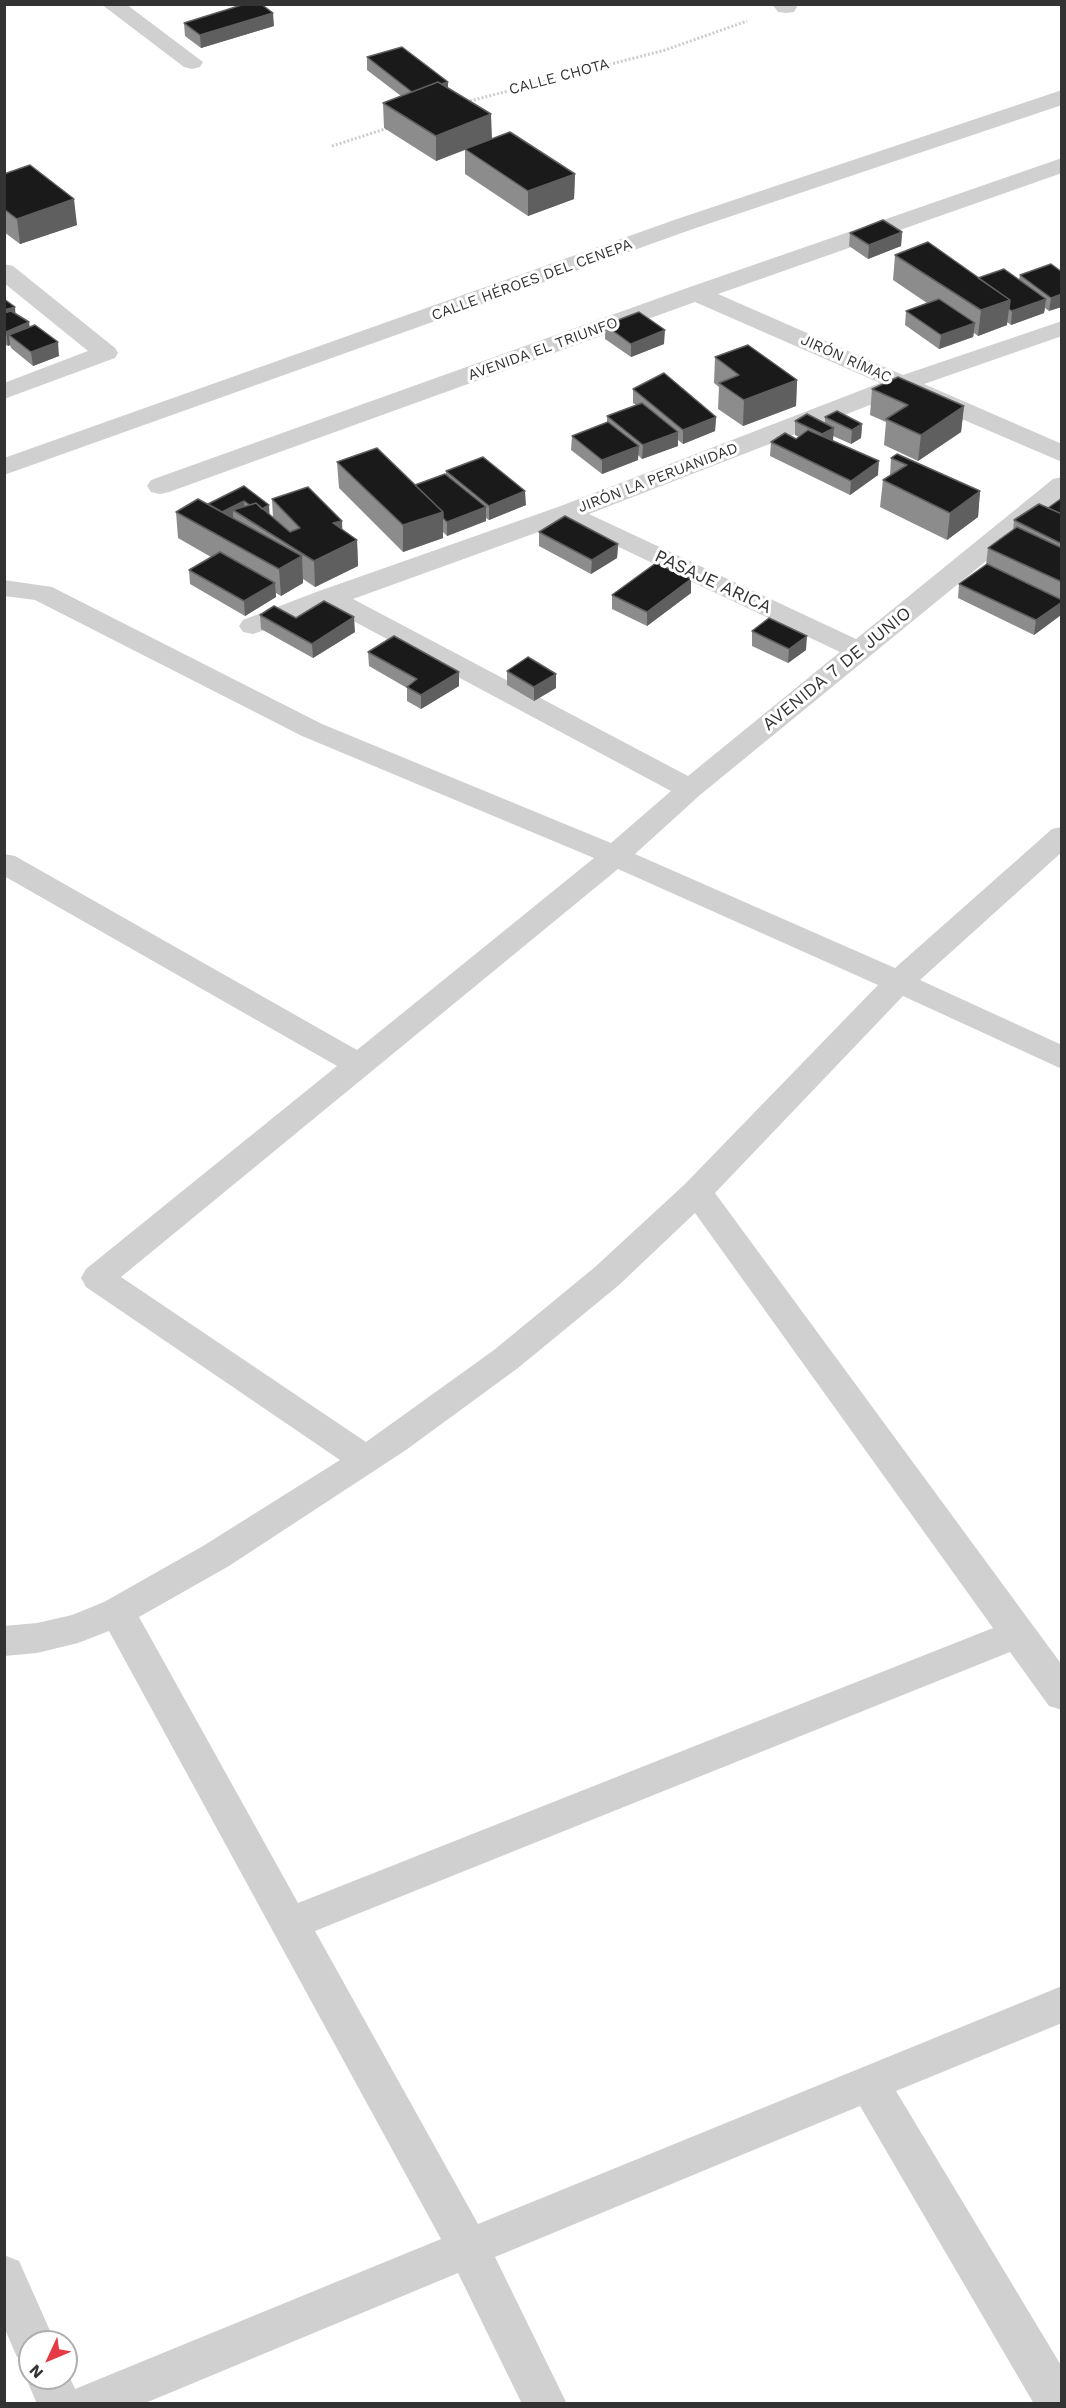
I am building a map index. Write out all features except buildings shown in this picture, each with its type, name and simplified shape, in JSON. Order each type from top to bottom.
[{"type":"street","points":[[111,4],[192,62]]},
{"type":"street","name":"CALLE HÉROES DEL CENEPA","points":[[4,467],[685,224],[1062,97]]},
{"type":"street","name":"AVENIDA EL TRIUNFO","points":[[160,486],[696,293],[1062,165]]},
{"type":"street","points":[[4,271],[106,353],[4,392]]},
{"type":"street","name":"JIRÓN RÍMAC","points":[[696,293],[1062,454]]},
{"type":"street","name":"JIRÓN LA PERUANIDAD","points":[[253,626],[567,513],[901,384],[1062,328]]},
{"type":"street","name":"AVENIDA 7 DE JUNIO","points":[[367,1460],[98,1278],[615,856],[690,789],[1062,486]]},
{"type":"street","name":"PASAJE ARICA","points":[[567,513],[860,651]]},
{"type":"street","points":[[4,588],[42,593],[312,730],[615,856],[899,982],[1062,1058]]},
{"type":"street","points":[[330,597],[690,789]]},
{"type":"street","points":[[4,1641],[37,1638],[78,1628],[117,1612],[216,1556],[367,1460],[506,1359],[607,1276],[697,1192],[899,982],[1062,836]]},
{"type":"street","points":[[4,863],[360,1065]]},
{"type":"street","points":[[697,1192],[1062,1695]]},
{"type":"street","points":[[117,1612],[468,2247],[544,2403]]},
{"type":"street","points":[[289,1924],[1017,1634]]},
{"type":"street","points":[[90,2403],[1062,2004]]},
{"type":"street","points":[[869,2082],[1059,2403]]},
{"type":"street","points":[[4,2275],[28,2330]]},
{"type":"path","name":"CALLE CHOTA","points":[[459,104],[664,50],[784,6]]},
{"type":"path","points":[[332,146],[396,125]]}]
